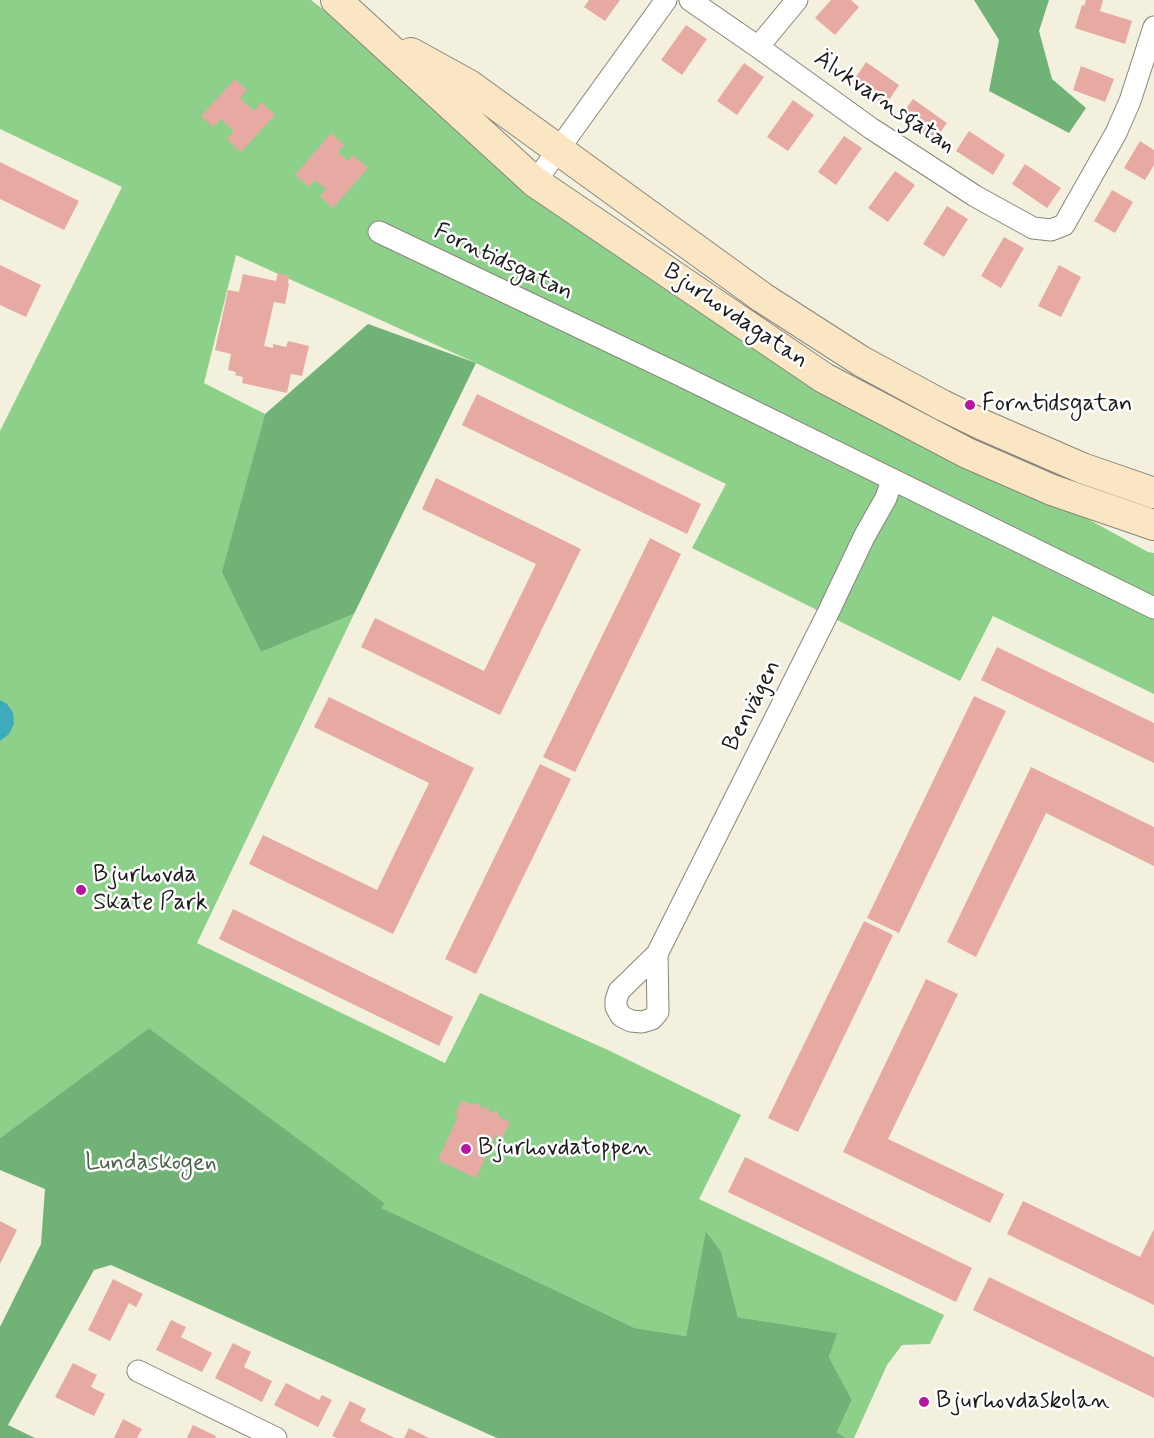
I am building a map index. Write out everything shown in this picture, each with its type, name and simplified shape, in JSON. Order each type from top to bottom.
[{"type":"main road","name":"Bjurhovdagatan","points":[[336,0],[535,182],[824,378],[967,453],[1052,490],[1154,525]]},
{"type":"main road","name":"Bjurhovdagatan","points":[[367,28],[470,85],[762,298],[861,361],[983,425],[1082,468],[1154,493]]},
{"type":"street","points":[[535,182],[559,152],[666,0]]},
{"type":"street","name":"Älvkvarnsgatan","points":[[690,0],[872,129],[975,196],[1033,228],[1051,230],[1064,225],[1116,133],[1130,101],[1154,27]]},
{"type":"street","points":[[758,47],[797,0]]},
{"type":"street","name":"Forntidsgatan","points":[[379,232],[684,377],[1154,608]]},
{"type":"street","name":"Benvägen","points":[[657,954],[864,537],[886,498],[892,480]]},
{"type":"street","points":[[138,1371],[276,1438]]},
{"type":"green space","points":[[0,0],[311,0],[718,316],[1148,552],[1154,553],[1154,694],[993,616],[960,681],[692,548],[726,484],[476,363],[236,255],[204,383],[265,414],[223,572],[261,652],[354,614],[197,943],[445,1063],[480,993],[608,1050],[741,1115],[699,1199],[944,1315],[930,1344],[902,1345],[887,1365],[854,1438],[846,1438],[837,1432],[852,1400],[829,1357],[836,1333],[738,1317],[721,1251],[707,1232],[686,1336],[635,1328],[382,1208],[383,1203],[149,1028],[0,1138],[0,431],[122,187],[0,129]]},
{"type":"green space","points":[[974,0],[1049,0],[1039,31],[1052,79],[1086,108],[1069,133],[989,91],[999,40]]},
{"type":"green space","points":[[368,324],[476,363],[354,614],[261,652],[222,572],[265,414]]},
{"type":"green space","name":"Lundaskogen","points":[[149,1028],[384,1203],[382,1208],[635,1328],[686,1336],[706,1231],[721,1251],[738,1317],[837,1333],[829,1357],[852,1400],[837,1432],[846,1438],[497,1438],[111,1265],[94,1270],[8,1425],[35,1438],[0,1438],[0,1327],[41,1244],[45,1189],[0,1170],[0,1138]]},
{"type":"water","points":[[0,700],[7,704],[13,713],[14,724],[9,734],[0,741]]},
{"type":"building","points":[[589,0],[620,0],[605,21],[584,7]]},
{"type":"building","points":[[831,0],[851,0],[859,7],[835,35],[815,18]]},
{"type":"building","points":[[1086,0],[1103,0],[1100,11],[1132,21],[1125,44],[1075,28],[1082,5],[1084,6]]},
{"type":"building","points":[[686,25],[707,39],[682,75],[661,60]]},
{"type":"building","points":[[866,62],[899,85],[885,106],[852,83]]},
{"type":"building","points":[[744,63],[764,77],[737,115],[717,101]]},
{"type":"building","points":[[1081,66],[1114,79],[1105,102],[1073,90]]},
{"type":"building","points":[[235,79],[247,90],[240,98],[254,111],[261,102],[275,115],[241,152],[227,139],[234,131],[221,119],[213,127],[201,116]]},
{"type":"building","points":[[913,99],[947,123],[934,141],[900,117]]},
{"type":"building","points":[[793,100],[814,115],[788,151],[767,137]]},
{"type":"building","points":[[969,131],[1005,155],[993,175],[956,151]]},
{"type":"building","points":[[331,133],[344,145],[338,152],[348,161],[353,155],[368,168],[333,208],[320,196],[326,189],[315,180],[309,187],[295,175]]},
{"type":"building","points":[[844,136],[862,148],[836,185],[818,172]]},
{"type":"building","points":[[1140,141],[1154,150],[1154,165],[1145,180],[1124,168]]},
{"type":"building","points":[[0,162],[79,201],[64,230],[0,199]]},
{"type":"building","points":[[1025,164],[1061,188],[1047,208],[1012,184]]},
{"type":"building","points":[[895,171],[915,185],[888,222],[868,208]]},
{"type":"building","points":[[1112,190],[1133,202],[1115,233],[1094,221]]},
{"type":"building","points":[[947,206],[968,219],[944,257],[923,244]]},
{"type":"building","points":[[1004,237],[1024,248],[1001,288],[981,276]]},
{"type":"building","points":[[0,265],[41,285],[26,317],[0,305]]},
{"type":"building","points":[[1059,265],[1081,277],[1061,317],[1038,306]]},
{"type":"building","points":[[278,273],[289,276],[289,284],[285,304],[274,302],[264,346],[273,348],[273,344],[286,347],[288,341],[309,346],[302,376],[291,374],[287,393],[242,383],[243,377],[228,370],[231,354],[215,350],[228,290],[239,292],[243,274],[276,281]]},
{"type":"building","points":[[477,394],[701,504],[687,534],[462,425]]},
{"type":"building","points":[[436,478],[581,549],[500,715],[361,647],[375,618],[484,671],[536,564],[422,509]]},
{"type":"building","points":[[650,538],[681,554],[575,772],[543,757]]},
{"type":"building","points":[[997,647],[1154,723],[1154,763],[981,680]]},
{"type":"building","points":[[974,696],[1006,711],[899,933],[867,918]]},
{"type":"building","points":[[329,697],[474,768],[393,934],[249,864],[263,835],[377,890],[429,783],[314,727]]},
{"type":"building","points":[[540,764],[571,779],[476,974],[445,959]]},
{"type":"building","points":[[1031,767],[1154,827],[1154,866],[1046,813],[976,957],[947,942]]},
{"type":"building","points":[[233,909],[453,1017],[439,1046],[219,939]]},
{"type":"building","points":[[864,921],[893,935],[798,1132],[768,1118]]},
{"type":"building","points":[[926,979],[958,994],[888,1139],[1004,1194],[990,1223],[843,1152]]},
{"type":"building","name":"Bjurhovdatoppen","points":[[462,1100],[473,1105],[479,1103],[482,1109],[488,1106],[490,1113],[497,1111],[499,1117],[510,1122],[502,1138],[496,1135],[476,1178],[438,1160],[458,1117],[455,1115]]},
{"type":"building","points":[[745,1157],[972,1268],[956,1302],[728,1192]]},
{"type":"building","points":[[1023,1201],[1140,1257],[1154,1229],[1154,1305],[1007,1234]]},
{"type":"building","points":[[0,1221],[17,1230],[0,1264]]},
{"type":"building","points":[[989,1277],[1154,1357],[1154,1398],[973,1310]]},
{"type":"building","points":[[113,1279],[143,1294],[136,1307],[129,1303],[110,1341],[88,1330]]},
{"type":"building","points":[[171,1320],[186,1327],[181,1337],[212,1353],[202,1372],[156,1350]]},
{"type":"building","points":[[233,1343],[251,1352],[244,1367],[272,1381],[262,1402],[215,1378]]},
{"type":"building","points":[[73,1363],[97,1375],[91,1387],[105,1394],[94,1416],[55,1397]]},
{"type":"building","points":[[286,1383],[319,1400],[322,1395],[332,1400],[318,1427],[274,1405]]},
{"type":"building","points":[[350,1401],[366,1409],[360,1421],[395,1438],[337,1438],[332,1436]]},
{"type":"building","points":[[123,1419],[142,1429],[137,1438],[114,1438]]},
{"type":"building","points":[[193,1425],[216,1436],[215,1438],[187,1438]]},
{"type":"building","points":[[409,1428],[429,1438],[404,1438]]},
{"type":"place","name":"Forntidsgatan","points":[[970,405]]},
{"type":"place","name":"Bjurhovda Skate Park","points":[[81,890]]},
{"type":"place","name":"Bjurhovdatoppen","points":[[466,1149]]},
{"type":"place","name":"Bjurhovdaskolan","points":[[924,1402]]}]
